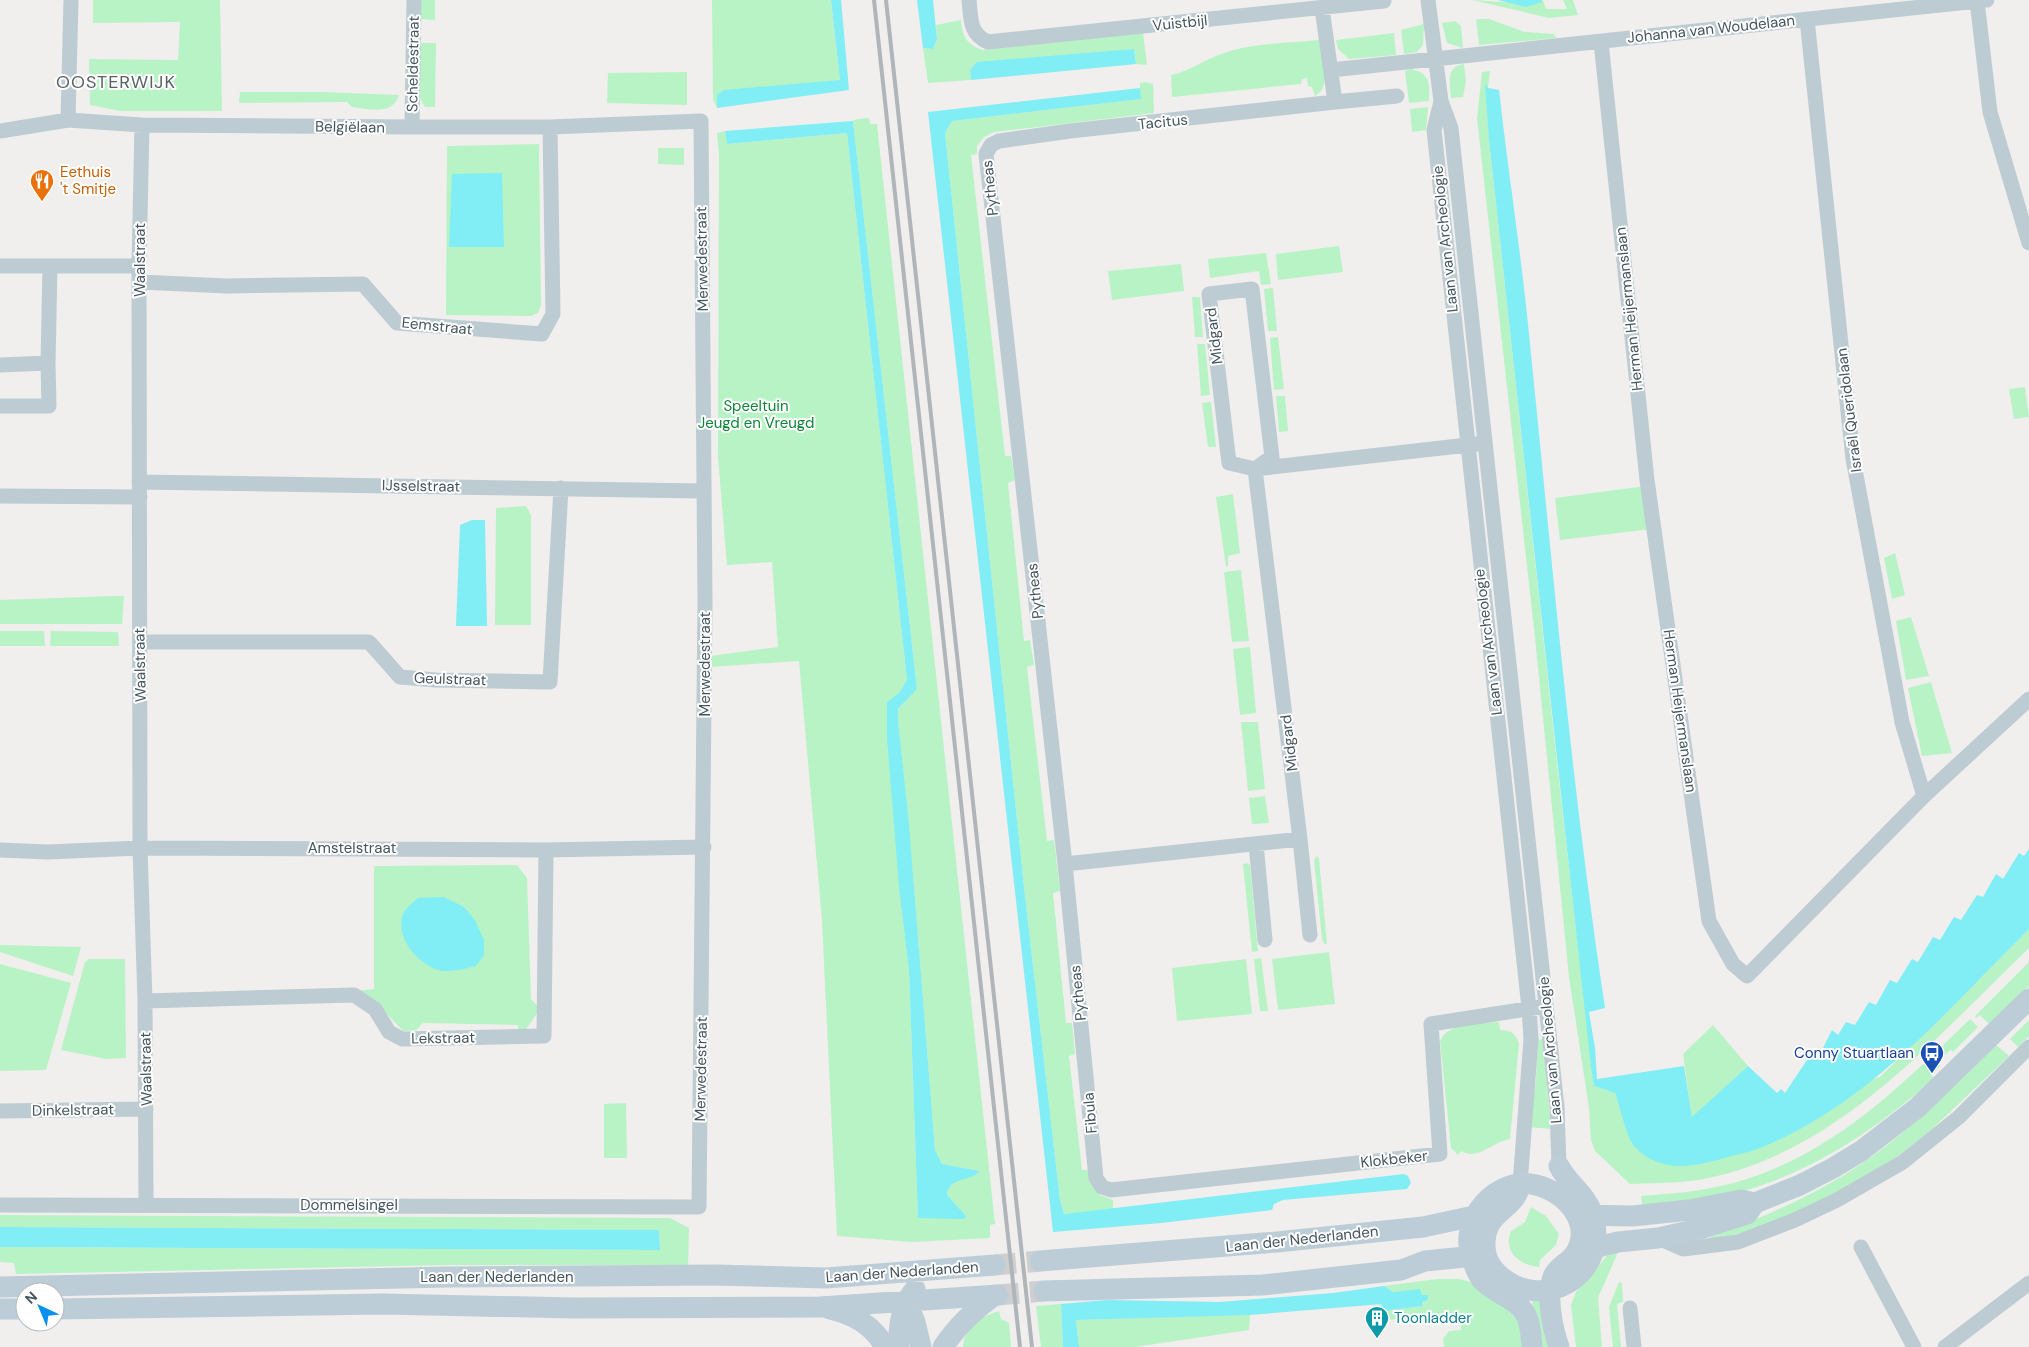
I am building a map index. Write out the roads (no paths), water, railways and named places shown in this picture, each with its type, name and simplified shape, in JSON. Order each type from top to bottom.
[{"type":"main road","points":[[1594,1248],[1618,1242],[1658,1238],[1703,1228],[1747,1214],[1755,1204],[1800,1185],[1832,1168],[1888,1132],[1917,1108],[2029,999]]},
{"type":"main road","points":[[1559,1166],[1573,1187],[1585,1198],[1585,1215],[1580,1244],[1574,1256],[1554,1274],[1564,1347]]},
{"type":"main road","points":[[1532,1347],[1527,1317],[1520,1308],[1494,1290],[1468,1238],[1474,1216],[1502,1189],[1520,1184],[1547,1188],[1585,1215],[1656,1215],[1741,1200],[1755,1204]]},
{"type":"main road","points":[[1478,1261],[1489,1223],[1497,1213],[1514,1200],[1520,1184]]},
{"type":"main road","points":[[1044,1291],[1263,1285],[1401,1270],[1425,1262],[1478,1261],[1493,1269],[1518,1288],[1541,1292],[1557,1288],[1586,1267],[1594,1248],[1585,1215]]},
{"type":"main road","name":"Laan der Nederlanden","points":[[1040,1261],[1296,1240],[1422,1227],[1474,1216]]},
{"type":"main road","name":"Laan der Nederlanden","points":[[0,1287],[459,1277],[826,1278],[995,1266]]},
{"type":"main road","points":[[899,1347],[898,1335],[906,1300],[919,1284],[947,1270]]},
{"type":"main road","points":[[826,1278],[894,1291],[906,1300],[915,1322],[921,1347]]},
{"type":"main road","points":[[1557,1288],[1555,1336],[1559,1347]]},
{"type":"main road","name":"Laan der Nederlanden","points":[[65,1309],[383,1304],[574,1308],[820,1306],[996,1295],[975,1310],[954,1331],[943,1347]]},
{"type":"main road","points":[[820,1306],[849,1313],[867,1324],[885,1347]]},
{"type":"main road","points":[[0,1309],[15,1309]]},
{"type":"street","points":[[68,120],[71,0]]},
{"type":"street","name":"Scheldestraat","points":[[412,127],[414,0]]},
{"type":"street","name":"Vuistbijl","points":[[969,0],[972,30],[978,38],[988,42],[1384,1]]},
{"type":"street","name":"Laan van Archeologie","points":[[1428,0],[1441,101],[1451,128],[1557,1107],[1559,1166]]},
{"type":"street","points":[[1982,0],[1990,112],[2029,243]]},
{"type":"street","name":"Johanna van Woudelaan","points":[[1436,58],[1601,42],[1982,0]]},
{"type":"street","points":[[1322,8],[1335,102]]},
{"type":"street","name":"Israël Queridolaan","points":[[1807,19],[1853,458],[1902,722],[1924,796]]},
{"type":"street","name":"Herman Heijermanslaan","points":[[1601,42],[1647,480],[1709,921],[1733,964],[1747,976],[1924,796],[2029,700]]},
{"type":"street","points":[[1331,70],[1436,58]]},
{"type":"street","name":"Tacitus","points":[[991,145],[999,141],[1070,131],[1397,96]]},
{"type":"street","name":"Laan van Archeologie","points":[[1441,101],[1434,130],[1529,1008],[1531,1039],[1520,1184]]},
{"type":"street","name":"Belgiëlaan","points":[[0,131],[68,120],[142,125],[412,127],[550,127],[701,121]]},
{"type":"street","name":"Merwedestraat","points":[[699,1207],[705,603],[702,491],[701,121]]},
{"type":"street","name":"Waalstraat","points":[[142,125],[139,266],[140,848],[145,1001],[146,1204]]},
{"type":"street","name":"Eemstraat","points":[[140,282],[226,286],[363,284],[397,323],[542,334],[553,314],[550,127]]},
{"type":"street","name":"Pytheas","points":[[991,145],[986,154],[1083,1038]]},
{"type":"street","points":[[0,266],[139,266]]},
{"type":"street","points":[[0,406],[49,406],[50,266]]},
{"type":"street","name":"Midgard","points":[[1255,469],[1272,457],[1252,289],[1209,294],[1228,463],[1255,469],[1485,442]]},
{"type":"street","points":[[0,365],[48,363]]},
{"type":"street","name":"Midgard","points":[[1255,469],[1310,935]]},
{"type":"street","name":"IJsselstraat","points":[[0,496],[140,490],[561,488],[702,491]]},
{"type":"street","name":"Geulstraat","points":[[141,642],[369,642],[400,677],[436,680],[550,682],[561,488]]},
{"type":"street","points":[[1065,864],[1300,839]]},
{"type":"street","points":[[1256,844],[1265,940]]},
{"type":"street","name":"Amstelstraat","points":[[0,850],[48,852],[140,848],[546,850],[704,847]]},
{"type":"street","name":"Lekstraat","points":[[145,1001],[354,995],[375,1009],[389,1032],[402,1039],[544,1036],[546,850]]},
{"type":"street","name":"Klokbeker","points":[[1102,1187],[1111,1190],[1440,1154],[1431,1024],[1546,1006]]},
{"type":"street","name":"Fibula","points":[[1083,1038],[1096,1178],[1102,1187]]},
{"type":"street","points":[[1658,1238],[1683,1249],[1738,1242],[1795,1220],[1837,1200],[1903,1162],[1959,1117],[2029,1047]]},
{"type":"street","name":"Dinkelstraat","points":[[0,1111],[146,1109]]},
{"type":"street","name":"Dommelsingel","points":[[0,1205],[699,1207]]},
{"type":"street","points":[[1861,1247],[1914,1347]]},
{"type":"street","points":[[1945,1347],[2029,1283]]},
{"type":"street","points":[[1630,1308],[1634,1347]]},
{"type":"water","points":[[831,0],[841,0],[849,90],[717,108],[717,95],[724,90],[840,80]]},
{"type":"water","points":[[917,0],[933,0],[937,39],[933,49],[923,48]]},
{"type":"water","points":[[1498,0],[1541,0],[1542,2],[1526,7]]},
{"type":"water","points":[[1134,49],[1136,64],[971,80],[970,70],[977,62]]},
{"type":"water","points":[[1485,84],[1488,88],[1499,90],[1526,303],[1572,756],[1605,1008],[1589,1012],[1595,1048],[1597,1079],[1684,1066],[1692,1117],[1748,1066],[1777,1093],[1781,1089],[1785,1093],[1813,1051],[1819,1056],[1832,1030],[1838,1035],[1846,1022],[1855,1025],[1869,1002],[1876,1005],[1890,980],[1897,983],[1912,959],[1918,962],[1933,937],[1940,940],[1954,917],[1961,920],[1977,895],[1983,897],[1996,874],[2003,879],[2019,853],[2024,856],[2029,849],[2029,929],[1907,1051],[1874,1079],[1804,1127],[1760,1148],[1701,1164],[1677,1166],[1655,1161],[1644,1155],[1632,1143],[1615,1093],[1594,1086],[1489,140]]},
{"type":"water","points":[[1140,88],[1141,99],[952,121],[945,133],[1025,896],[1060,1200],[1064,1214],[1404,1174],[1408,1176],[1411,1183],[1407,1189],[1283,1200],[1274,1204],[1272,1210],[1161,1223],[1053,1232],[928,112]]},
{"type":"water","points":[[853,121],[917,689],[898,709],[898,720],[909,824],[935,1150],[942,1164],[980,1171],[971,1177],[956,1182],[949,1189],[947,1195],[967,1217],[963,1219],[918,1218],[909,970],[899,887],[887,738],[887,702],[899,693],[907,680],[847,133],[727,144],[725,131]]},
{"type":"water","points":[[502,173],[504,247],[449,247],[452,174]]},
{"type":"water","points":[[472,520],[485,520],[487,626],[456,626],[460,525]]},
{"type":"water","points":[[444,897],[464,907],[475,920],[484,940],[484,955],[476,966],[452,971],[438,970],[415,955],[404,939],[401,921],[407,908],[418,898]]},
{"type":"water","points":[[0,1227],[659,1230],[660,1250],[0,1247]]},
{"type":"water","points":[[1384,1286],[1393,1292],[1420,1289],[1422,1295],[1428,1295],[1428,1300],[1422,1302],[1423,1306],[1382,1311],[1382,1304],[1250,1315],[1076,1320],[1079,1347],[1063,1347],[1061,1304],[1107,1300],[1220,1302],[1333,1293]]},
{"type":"tunnel","points":[[995,1265],[1040,1261]]},
{"type":"tunnel","points":[[998,1295],[1044,1291]]},
{"type":"railway","points":[[874,0],[1020,1347]]},
{"type":"railway","points":[[886,0],[1032,1347]]},
{"type":"place","name":"Eethuis 't Smitje","points":[[42,202]]},
{"type":"place","name":"Conny Stuartlaan","points":[[1932,1074]]},
{"type":"place","name":"Toonladder","points":[[1377,1339]]},
{"type":"district","name":"OOSTERWIJK","points":[[116,82]]},
{"type":"park label","name":"Speeltuin Jeugd en Vreugd","points":[[756,414]]}]
